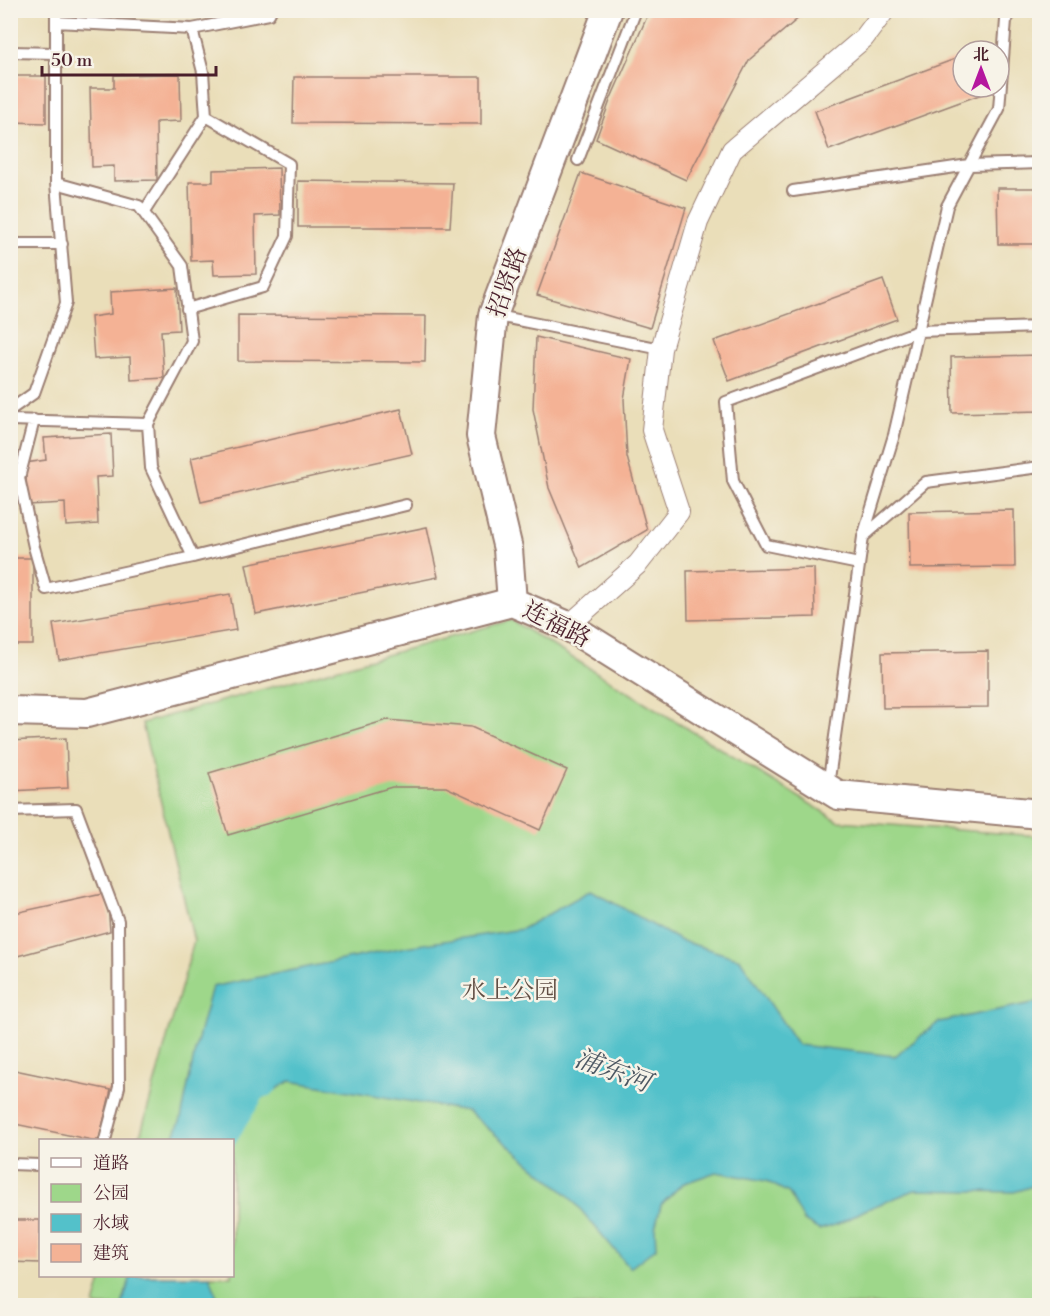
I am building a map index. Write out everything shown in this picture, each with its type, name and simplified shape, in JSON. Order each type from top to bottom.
[{"type":"street","name":"招贤路","points":[[512,602],[508,549],[481,436],[493,315],[608,10]]},
{"type":"street","points":[[568,626],[638,564],[679,512],[652,429],[661,349],[699,222],[732,150],[864,38],[885,10]]},
{"type":"street","name":"连福路","points":[[10,711],[87,713],[512,602],[568,626],[838,795],[1030,813]]},
{"type":"lane","points":[[10,410],[34,393],[66,303],[56,183],[56,16],[192,29],[268,14],[271,10]]},
{"type":"lane","points":[[578,160],[636,10]]},
{"type":"lane","points":[[827,788],[863,537],[894,435],[947,206],[999,109],[1006,20],[1013,10]]},
{"type":"lane","points":[[144,212],[206,116],[203,72],[192,29]]},
{"type":"lane","points":[[10,52],[56,53]]},
{"type":"lane","points":[[188,309],[263,287],[287,236],[289,164],[206,116]]},
{"type":"lane","points":[[793,191],[969,165],[1040,163]]},
{"type":"lane","points":[[56,183],[139,206],[182,266],[192,341],[148,424],[151,468],[193,557]]},
{"type":"lane","points":[[10,244],[62,244]]},
{"type":"lane","points":[[493,315],[661,349]]},
{"type":"lane","points":[[859,564],[766,545],[733,481],[726,402],[918,331],[1040,327]]},
{"type":"lane","points":[[10,420],[148,424]]},
{"type":"lane","points":[[34,420],[19,478],[46,589],[193,557],[406,505]]},
{"type":"lane","points":[[863,537],[926,482],[1040,467]]},
{"type":"lane","points":[[10,811],[76,809],[118,921],[119,1087],[105,1139]]},
{"type":"lane","points":[[10,1164],[39,1165]]},
{"type":"green space","name":"水上公园","points":[[511,620],[838,821],[1039,836],[1039,1305],[94,1306],[102,1277],[234,1277],[234,1139],[139,1139],[194,941],[142,723]]},
{"type":"water","points":[[591,890],[679,940],[740,959],[798,1045],[895,1056],[939,1022],[1038,1002],[1039,999],[1039,1184],[1014,1192],[915,1190],[819,1230],[804,1221],[789,1193],[766,1181],[716,1172],[682,1184],[661,1205],[655,1228],[656,1248],[630,1268],[569,1196],[467,1111],[290,1081],[220,1124],[215,1139],[172,1139],[181,1119],[196,1046],[212,987],[405,947],[522,929]]},
{"type":"water","points":[[131,1277],[210,1277],[219,1303],[219,1305],[122,1305]]},
{"type":"building","points":[[650,10],[808,10],[749,60],[686,180],[596,139],[611,98]]},
{"type":"building","points":[[951,60],[951,99],[968,99],[829,150],[815,111]]},
{"type":"building","points":[[180,74],[181,121],[156,122],[157,180],[114,181],[114,166],[92,167],[90,88],[114,88],[114,75]]},
{"type":"building","points":[[10,76],[46,76],[46,123],[10,122]]},
{"type":"building","points":[[294,77],[481,77],[481,124],[293,123]]},
{"type":"building","points":[[279,168],[280,215],[255,216],[256,274],[214,275],[213,260],[191,261],[189,182],[213,182],[213,170]]},
{"type":"building","points":[[581,173],[686,208],[650,328],[537,295]]},
{"type":"building","points":[[298,181],[453,183],[450,227],[298,227]]},
{"type":"building","points":[[997,188],[1040,188],[1040,244],[998,244]]},
{"type":"building","points":[[883,280],[897,319],[729,381],[714,341]]},
{"type":"building","points":[[177,288],[179,330],[161,331],[164,378],[131,380],[130,357],[94,359],[91,317],[111,314],[110,292]]},
{"type":"building","points":[[238,315],[426,316],[425,362],[238,361]]},
{"type":"building","points":[[536,337],[631,359],[624,399],[627,457],[647,530],[582,568],[549,488],[533,409]]},
{"type":"building","points":[[1040,355],[1040,411],[952,413],[951,357]]},
{"type":"building","points":[[401,409],[412,454],[201,502],[191,458]]},
{"type":"building","points":[[111,434],[113,476],[96,477],[98,524],[66,526],[65,503],[28,505],[25,463],[46,460],[44,438]]},
{"type":"building","points":[[1014,510],[1015,567],[910,568],[909,512]]},
{"type":"building","points":[[427,527],[438,577],[256,614],[246,564]]},
{"type":"building","points":[[10,558],[33,558],[33,645],[10,645]]},
{"type":"building","points":[[814,568],[815,617],[688,620],[687,571]]},
{"type":"building","points":[[230,594],[236,630],[59,660],[53,624]]},
{"type":"building","points":[[988,651],[988,707],[883,708],[882,653]]},
{"type":"building","points":[[387,720],[471,727],[567,770],[540,830],[446,787],[392,787],[228,835],[209,773]]},
{"type":"building","points":[[66,738],[68,788],[10,791],[10,741]]},
{"type":"building","points":[[107,893],[110,931],[10,958],[10,914]]},
{"type":"building","points":[[10,1069],[111,1090],[99,1139],[87,1139],[10,1123]]},
{"type":"building","points":[[10,1220],[39,1220],[39,1263],[10,1262]]},
{"type":"waterway","name":"浦东河","points":[[213,1139],[250,1080],[260,1077]]}]
